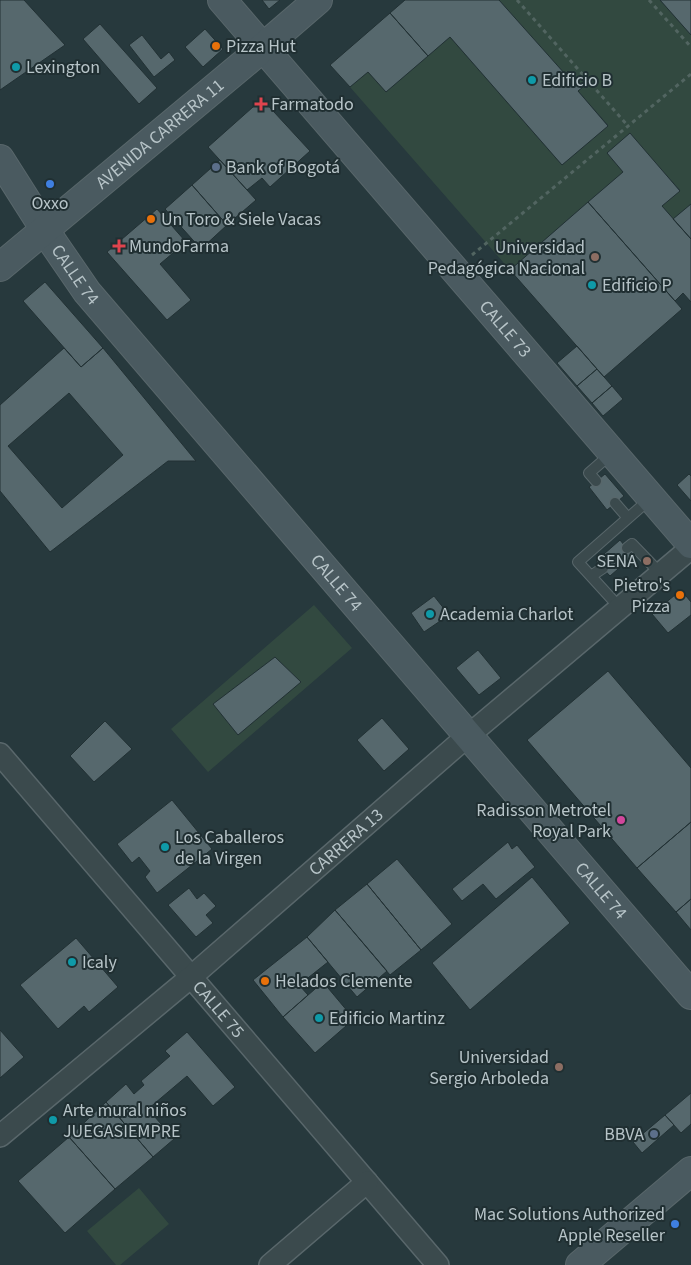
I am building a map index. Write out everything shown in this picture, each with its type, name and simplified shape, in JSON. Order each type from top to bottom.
[{"type":"street","name":"CALLE 73","points":[[222,0],[691,544]]},
{"type":"street","name":"AVENIDA CARRERA 11","points":[[0,267],[318,0]]},
{"type":"street","name":"CALLE 74","points":[[0,159],[44,230],[87,292],[691,995]]},
{"type":"street","name":"CARRERA 13","points":[[0,1136],[191,977],[469,736],[691,548]]},
{"type":"street","name":"CALLE 75","points":[[0,754],[438,1265]]},
{"type":"street","points":[[580,1265],[691,1171]]},
{"type":"street","points":[[270,1265],[367,1182]]},
{"type":"lane","points":[[596,481],[589,473],[612,452]]},
{"type":"lane","points":[[620,608],[578,562],[651,498]]},
{"type":"lane","points":[[615,503],[628,518]]},
{"type":"lane","points":[[630,546],[661,574]]},
{"type":"lane","points":[[591,576],[602,568]]},
{"type":"path","points":[[517,0],[628,126]]},
{"type":"path","points":[[649,0],[691,47]]},
{"type":"path","points":[[465,261],[691,74]]},
{"type":"green space","points":[[499,0],[660,0],[691,35],[691,204],[673,219],[662,206],[680,190],[629,134],[607,153],[623,172],[510,270],[350,87],[368,72],[386,92],[450,37],[562,165],[608,125],[578,91],[582,87],[569,71],[564,74]]},
{"type":"green space","points":[[314,605],[352,648],[208,772],[171,729]]},
{"type":"green space","points":[[139,1188],[169,1224],[120,1265],[116,1265],[87,1231]]},
{"type":"building","name":"Lexington","points":[[0,0],[24,0],[65,45],[0,90]]},
{"type":"building","points":[[262,0],[280,0],[269,9]]},
{"type":"building","name":"Edificio B","points":[[405,0],[499,0],[565,74],[568,71],[583,87],[578,91],[608,126],[562,165],[450,37],[428,56],[390,13]]},
{"type":"building","points":[[660,0],[691,0],[691,35]]},
{"type":"building","points":[[390,13],[428,56],[386,92],[368,72],[350,87],[330,65]]},
{"type":"building","points":[[100,24],[157,88],[139,104],[83,39]]},
{"type":"building","points":[[205,29],[223,49],[203,67],[185,47]]},
{"type":"building","points":[[142,35],[161,59],[169,52],[175,60],[154,77],[129,45]]},
{"type":"building","points":[[262,99],[310,151],[270,187],[262,178],[247,190],[208,147]]},
{"type":"building","points":[[630,133],[680,191],[662,206],[691,239],[691,302],[683,293],[675,301],[588,202],[623,172],[607,153]]},
{"type":"building","points":[[220,160],[256,200],[227,225],[192,185]]},
{"type":"building","points":[[192,185],[227,225],[201,249],[165,209]]},
{"type":"building","name":"Edificio P","points":[[588,202],[682,309],[604,377],[510,270]]},
{"type":"building","points":[[691,204],[691,239],[673,219]]},
{"type":"building","points":[[157,209],[186,242],[160,264],[191,300],[167,320],[107,252]]},
{"type":"building","points":[[45,282],[103,348],[81,367],[23,301]]},
{"type":"building","points":[[577,346],[597,369],[577,386],[557,363]]},
{"type":"building","points":[[64,348],[81,367],[103,348],[196,461],[168,461],[50,552],[0,491],[0,405]],"holes":[[[69,393],[123,455],[62,508],[8,446]]]},
{"type":"building","points":[[597,369],[612,386],[592,403],[577,386]]},
{"type":"building","points":[[612,386],[623,399],[603,416],[592,403]]},
{"type":"building","points":[[605,474],[624,496],[607,510],[589,487]]},
{"type":"building","points":[[689,474],[691,476],[691,501],[677,485]]},
{"type":"building","points":[[620,540],[633,556],[610,576],[596,561]]},
{"type":"building","points":[[681,590],[691,602],[691,615],[668,633],[652,614]]},
{"type":"building","name":"Academia Charlot","points":[[434,596],[449,615],[424,632],[411,613]]},
{"type":"building","points":[[478,650],[501,678],[479,695],[456,668]]},
{"type":"building","points":[[275,657],[301,682],[238,735],[213,704]]},
{"type":"building","points":[[608,671],[691,768],[691,822],[637,868],[527,740]]},
{"type":"building","points":[[382,718],[409,749],[384,771],[357,740]]},
{"type":"building","points":[[105,721],[132,749],[94,782],[70,756]]},
{"type":"building","name":"Los Caballeros de la Virgen","points":[[172,800],[212,849],[157,893],[145,877],[150,871],[139,857],[132,863],[117,844]]},
{"type":"building","points":[[691,822],[691,899],[676,912],[637,868]]},
{"type":"building","points":[[508,842],[512,849],[517,845],[535,867],[496,899],[483,884],[462,901],[452,889]]},
{"type":"building","points":[[397,859],[452,924],[421,950],[367,884]]},
{"type":"building","points":[[532,877],[570,923],[470,1010],[432,963]]},
{"type":"building","points":[[367,884],[421,950],[390,975],[335,910]]},
{"type":"building","points":[[189,888],[197,899],[204,893],[216,906],[206,915],[213,923],[196,937],[168,905]]},
{"type":"building","points":[[691,899],[691,930],[676,912]]},
{"type":"building","points":[[335,910],[387,971],[357,997],[307,937]]},
{"type":"building","points":[[307,937],[328,962],[299,985],[308,995],[283,1017],[253,980]]},
{"type":"building","name":"Icaly","points":[[76,938],[118,987],[89,1012],[84,1006],[58,1029],[20,985]]},
{"type":"building","name":"Edificio Martinz","points":[[323,982],[354,1019],[315,1053],[283,1017]]},
{"type":"building","points":[[0,1030],[24,1057],[0,1078]]},
{"type":"building","points":[[187,1032],[235,1087],[213,1106],[187,1076],[148,1109],[174,1139],[153,1157],[106,1102],[126,1084],[134,1094],[144,1085],[141,1081],[170,1056],[165,1051]]},
{"type":"building","points":[[691,1093],[691,1124],[681,1133],[665,1115]]},
{"type":"building","points":[[106,1102],[153,1157],[115,1189],[69,1137]]},
{"type":"building","name":"BBVA","points":[[665,1115],[674,1125],[642,1153],[633,1142]]},
{"type":"building","points":[[69,1137],[115,1189],[65,1233],[18,1181]]},
{"type":"place","name":"Pizza Hut","points":[[216,46]]},
{"type":"place","name":"Lexington","points":[[16,67]]},
{"type":"place","name":"Edificio B","points":[[532,80]]},
{"type":"place","name":"Farmatodo","points":[[261,104]]},
{"type":"place","name":"Bank of Bogotá","points":[[216,167]]},
{"type":"place","name":"Oxxo","points":[[50,184]]},
{"type":"place","name":"Un Toro & Siele Vacas","points":[[151,219]]},
{"type":"place","name":"MundoFarma","points":[[119,246]]},
{"type":"place","name":"Universidad Pedagógica Nacional","points":[[595,257]]},
{"type":"place","name":"Edificio P","points":[[592,285]]},
{"type":"place","name":"SENA","points":[[647,561]]},
{"type":"place","name":"Pietro's Pizza","points":[[680,595]]},
{"type":"place","name":"Academia Charlot","points":[[430,614]]},
{"type":"place","name":"Radisson Metrotel Royal Park","points":[[621,820]]},
{"type":"place","name":"Los Caballeros de la Virgen","points":[[165,847]]},
{"type":"place","name":"Icaly","points":[[72,962]]},
{"type":"place","name":"Helados Clemente","points":[[265,981]]},
{"type":"place","name":"Edificio Martinz","points":[[319,1018]]},
{"type":"place","name":"Universidad Sergio Arboleda","points":[[559,1067]]},
{"type":"place","name":"Arte mural niños JUEGASIEMPRE","points":[[53,1120]]},
{"type":"place","name":"BBVA","points":[[654,1134]]},
{"type":"place","name":"Mac Solutions Authorized Apple Reseller","points":[[675,1224]]}]
